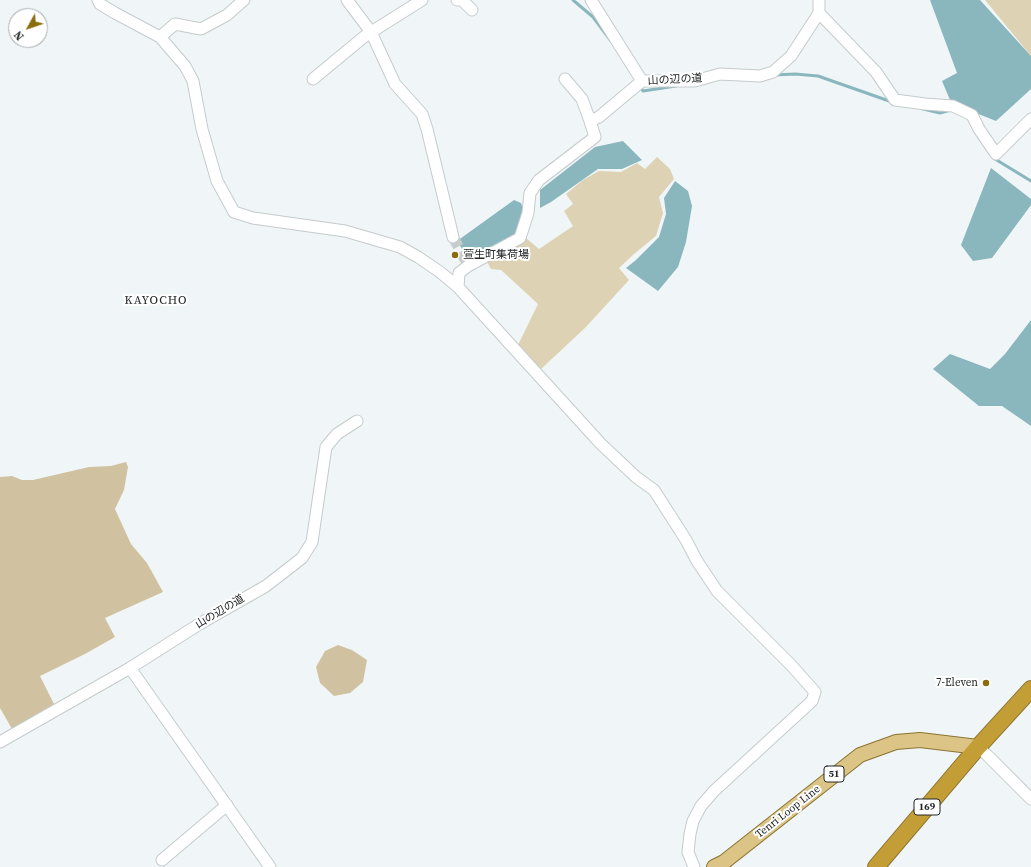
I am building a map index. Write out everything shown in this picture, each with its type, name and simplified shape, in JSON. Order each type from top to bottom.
[{"type":"highway","name":"169","points":[[876,867],[978,747],[1031,689]]},
{"type":"main road","name":"Tenri Loop Line","points":[[714,867],[724,862],[860,755],[896,742],[920,740],[978,747]]},
{"type":"street","points":[[160,37],[175,24],[201,29],[227,15],[244,0]]},
{"type":"street","points":[[346,0],[371,32],[395,84],[422,114],[453,237]]},
{"type":"street","points":[[313,79],[365,36],[422,0]]},
{"type":"street","points":[[457,0],[462,0],[472,10]]},
{"type":"street","points":[[590,0],[642,81]]},
{"type":"street","points":[[819,0],[819,13],[876,72],[896,100],[953,106],[972,115],[979,129],[996,154],[1031,119]]},
{"type":"street","points":[[99,1],[160,37],[185,66],[193,81],[202,129],[217,181],[234,212],[253,218],[345,231],[400,247],[440,272],[458,287],[601,444],[636,476],[654,490],[717,591],[791,665],[815,692],[812,702],[714,791],[701,806],[693,821],[690,834],[688,852],[694,867]]},
{"type":"street","name":"山の辺の道","points":[[590,121],[599,117],[642,81],[694,81],[720,74],[760,76],[773,72],[791,56],[819,13]]},
{"type":"street","points":[[458,287],[459,273],[467,263],[520,238],[528,213],[530,193],[539,180],[594,137],[582,99],[564,79]]},
{"type":"street","name":"山の辺の道","points":[[0,742],[130,668],[201,623],[266,586],[302,558],[312,542],[326,447],[338,434],[357,421]]},
{"type":"street","points":[[130,668],[270,867]]},
{"type":"street","points":[[978,747],[1031,799]]},
{"type":"street","points":[[162,860],[227,805]]},
{"type":"shaded area","points":[[985,0],[1031,0],[1031,56]]},
{"type":"shaded area","points":[[657,157],[670,169],[674,179],[659,197],[663,213],[656,236],[619,268],[629,280],[586,327],[540,370],[518,345],[538,304],[501,270],[491,269],[487,262],[514,247],[526,238],[539,249],[573,226],[564,211],[573,204],[566,194],[583,180],[599,171],[621,172],[637,163],[645,169]]},
{"type":"shaded area","points":[[126,462],[128,467],[124,490],[115,509],[131,544],[147,563],[163,592],[105,618],[115,637],[85,654],[40,676],[54,704],[12,729],[0,708],[0,477],[12,476],[22,480],[33,480],[89,467],[111,466]]},
{"type":"shaded area","points":[[338,645],[352,650],[367,660],[363,682],[350,693],[334,696],[320,683],[316,667],[325,651]]},
{"type":"water","points":[[930,0],[980,0],[1031,56],[1031,89],[996,121],[950,100],[942,81],[957,73]]},
{"type":"water","points":[[623,141],[642,160],[622,169],[598,169],[540,208],[540,190],[595,147]]},
{"type":"water","points":[[991,168],[1031,199],[1031,205],[992,258],[973,261],[961,245]]},
{"type":"water","points":[[675,181],[688,191],[692,206],[686,242],[678,267],[658,291],[626,268],[659,237],[666,214],[664,198]]},
{"type":"water","points":[[514,200],[521,203],[525,214],[518,236],[478,257],[471,247],[464,252],[457,241]]},
{"type":"water","points":[[1031,320],[1031,426],[1002,406],[979,406],[933,369],[950,354],[990,369],[1005,354]]},
{"type":"waterway","points":[[573,0],[593,17],[611,41]]},
{"type":"waterway","points":[[774,75],[795,74],[818,76],[892,102]]},
{"type":"waterway","points":[[640,86],[643,91],[676,86]]},
{"type":"waterway","points":[[923,109],[940,113],[951,110]]},
{"type":"waterway","points":[[994,157],[1031,181]]},
{"type":"tunnel","points":[[453,237],[466,261]]},
{"type":"place","name":"萱生町集荷場","points":[[455,255]]},
{"type":"place","name":"7-Eleven","points":[[986,683]]},
{"type":"district","name":"KAYOCHO","points":[[156,301]]}]
